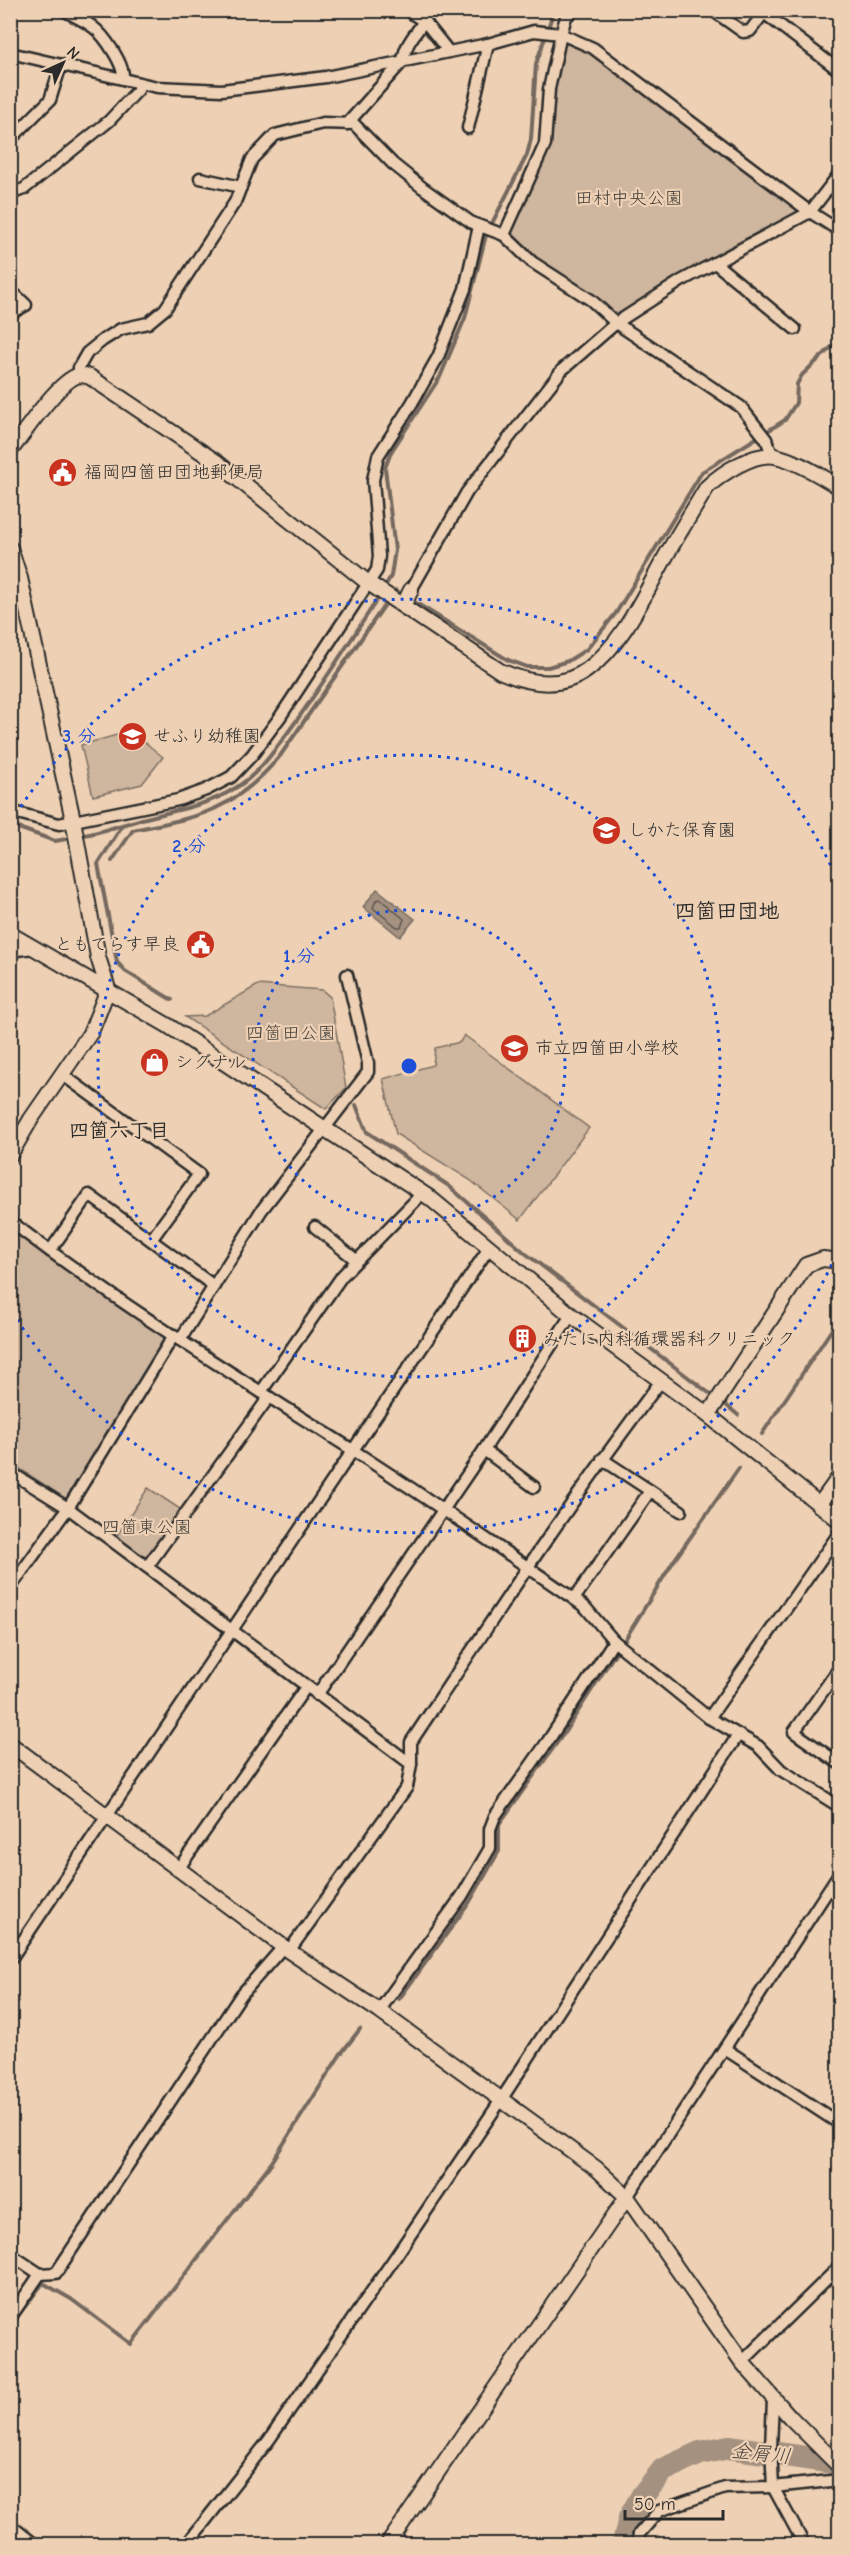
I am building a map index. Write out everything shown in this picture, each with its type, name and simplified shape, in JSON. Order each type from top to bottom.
[{"type":"street","points":[[64,10],[94,27],[114,52],[124,74],[123,79]]},
{"type":"street","points":[[407,10],[425,22],[449,52]]},
{"type":"street","points":[[346,124],[403,61],[404,48],[425,22],[430,10]]},
{"type":"street","points":[[712,10],[742,32],[750,31],[765,12],[840,71]]},
{"type":"street","points":[[501,234],[545,144],[549,88],[561,34],[569,13]]},
{"type":"street","points":[[10,53],[139,83],[189,90],[222,90],[326,76],[488,44],[539,31],[561,34],[593,48],[810,212],[840,231]]},
{"type":"street","points":[[468,128],[488,44]]},
{"type":"street","points":[[10,140],[50,100],[61,65]]},
{"type":"street","points":[[10,194],[24,189],[109,121],[138,90],[139,83]]},
{"type":"street","points":[[79,375],[79,367],[87,353],[103,339],[121,329],[148,323],[165,309],[230,209],[252,159],[275,135],[323,123],[354,124],[393,164],[472,223],[501,234],[532,261],[591,300],[616,322],[741,408],[766,439],[773,456]]},
{"type":"street","points":[[397,602],[411,590],[467,492],[562,370],[616,322],[715,263],[810,212],[840,173]]},
{"type":"street","points":[[200,178],[241,187]]},
{"type":"street","points":[[10,811],[74,826],[178,800],[206,790],[231,777],[252,755],[370,585],[377,570],[379,556],[374,480],[378,456],[412,404],[438,357],[465,289],[480,226]]},
{"type":"street","points":[[715,263],[795,329]]},
{"type":"street","points":[[10,290],[26,306],[10,314]]},
{"type":"street","points":[[10,451],[54,394],[69,380],[79,375],[90,376],[218,463],[370,585],[511,676],[522,681],[545,684],[566,680],[586,671],[604,655],[626,625],[707,487],[723,472],[745,462],[773,456],[806,468],[840,487]]},
{"type":"street","points":[[10,548],[20,578],[79,849],[98,957],[108,989],[91,1032],[31,1119],[10,1155]]},
{"type":"street","points":[[10,934],[167,1024],[421,1193],[571,1315],[708,1415],[839,1522],[709,1718]]},
{"type":"street","points":[[10,951],[33,948]]},
{"type":"street","points":[[10,1588],[68,1508],[261,1211],[368,1072],[368,1063],[347,975]]},
{"type":"street","points":[[63,1075],[199,1174],[151,1240]]},
{"type":"street","points":[[147,1567],[342,1276],[421,1193]]},
{"type":"street","points":[[50,1251],[89,1195],[214,1286]]},
{"type":"street","points":[[10,1221],[50,1251],[177,1337],[442,1509],[574,1599],[585,1607],[615,1641],[709,1718],[758,1746],[781,1770],[840,1807]]},
{"type":"street","points":[[315,1227],[357,1260]]},
{"type":"street","points":[[10,1960],[489,1248]]},
{"type":"street","points":[[708,1415],[807,1265],[823,1259],[840,1261]]},
{"type":"street","points":[[317,1695],[484,1450],[571,1315]]},
{"type":"street","points":[[10,2254],[40,2274],[56,2273],[240,1995],[286,1949],[407,1787],[411,1764],[411,1742],[527,1567],[602,1459],[661,1381]]},
{"type":"street","points":[[484,1450],[534,1487]]},
{"type":"street","points":[[602,1459],[681,1511]]},
{"type":"street","points":[[10,1472],[68,1508],[411,1764]]},
{"type":"street","points":[[819,1505],[840,1476]]},
{"type":"street","points":[[574,1599],[650,1491]]},
{"type":"street","points":[[379,2011],[462,1896],[490,1848],[490,1829],[495,1816],[615,1641]]},
{"type":"street","points":[[840,1667],[794,1732],[840,1764]]},
{"type":"street","points":[[179,1868],[306,1686]]},
{"type":"street","points":[[187,2544],[269,2440],[501,2100],[738,1735]]},
{"type":"street","points":[[10,1744],[286,1949],[379,2011],[597,2169],[627,2197],[742,2362],[826,2455],[840,2467]]},
{"type":"street","points":[[388,2544],[627,2197],[840,1872]]},
{"type":"street","points":[[725,2049],[840,2124]]},
{"type":"street","points":[[742,2362],[840,2266]]},
{"type":"street","points":[[10,2318],[40,2274]]},
{"type":"street","points":[[774,2399],[771,2448],[773,2487],[804,2544]]},
{"type":"street","points":[[638,2544],[639,2534],[660,2511],[725,2488],[773,2487],[840,2480]]},
{"type":"street","points":[[10,2526],[34,2544]]},
{"type":"green space","name":"田村中央公園","points":[[564,41],[591,53],[802,210],[681,276],[616,316],[596,297],[534,258],[510,234],[550,146],[553,90]]},
{"type":"green space","points":[[131,731],[163,757],[142,784],[93,796],[81,745]]},
{"type":"green space","name":"四箇田公園","points":[[258,985],[322,990],[330,997],[346,1088],[326,1109],[185,1017],[205,1016]]},
{"type":"green space","points":[[464,1035],[589,1128],[520,1220],[470,1180],[396,1134],[383,1079],[433,1065],[435,1048],[460,1042]]},
{"type":"green space","points":[[10,1230],[165,1338],[69,1501],[11,1463]]},
{"type":"green space","name":"四箇東公園","points":[[148,1488],[183,1511],[148,1562],[116,1537]]},
{"type":"water","points":[[377,889],[415,919],[400,937],[363,907]]},
{"type":"waterway","points":[[384,588],[391,576],[395,550],[385,468],[391,452],[440,377],[465,318],[486,235],[527,155],[531,139],[536,64],[554,10]]},
{"type":"waterway","points":[[112,861],[133,830],[178,821],[214,809],[247,789],[263,774],[280,756],[395,590],[508,660],[527,667],[548,667],[568,661],[587,649],[616,613],[702,472],[785,420],[796,403],[797,384],[802,375],[840,339]]},
{"type":"waterway","points":[[80,836],[201,804],[242,784],[268,759],[297,720],[380,595]]},
{"type":"waterway","points":[[10,825],[55,841],[72,838]]},
{"type":"waterway","points":[[122,826],[98,864],[117,962],[125,971],[172,1000]]},
{"type":"waterway","points":[[356,1105],[367,1132],[449,1186],[525,1253],[709,1393]]},
{"type":"waterway","points":[[762,1434],[840,1317]]},
{"type":"waterway","points":[[726,1405],[738,1415]]},
{"type":"waterway","points":[[624,1641],[673,1562],[739,1468]]},
{"type":"waterway","points":[[399,1999],[469,1903],[499,1851],[499,1824],[566,1730],[616,1652]]},
{"type":"waterway","points":[[10,2326],[43,2283],[71,2299],[131,2344],[272,2162],[340,2055],[360,2029]]},
{"type":"waterway","name":"金屑川","points":[[624,2544],[630,2518],[643,2495],[663,2470],[700,2453],[729,2447],[840,2463]]},
{"type":"place","name":"福岡四箇田団地郵便局","points":[[63,472]]},
{"type":"place","name":"せふり幼稚園","points":[[132,736]]},
{"type":"place","name":"しかた保育園","points":[[607,830]]},
{"type":"place","name":"ともてらす早良","points":[[200,944]]},
{"type":"place","name":"市立四箇田小学校","points":[[514,1048]]},
{"type":"place","name":"シグナル","points":[[154,1062]]},
{"type":"place","name":"みたに内科循環器科クリニック","points":[[522,1339]]},
{"type":"district","name":"四箇田団地","points":[[727,911]]},
{"type":"district","name":"四箇六丁目","points":[[119,1130]]}]
